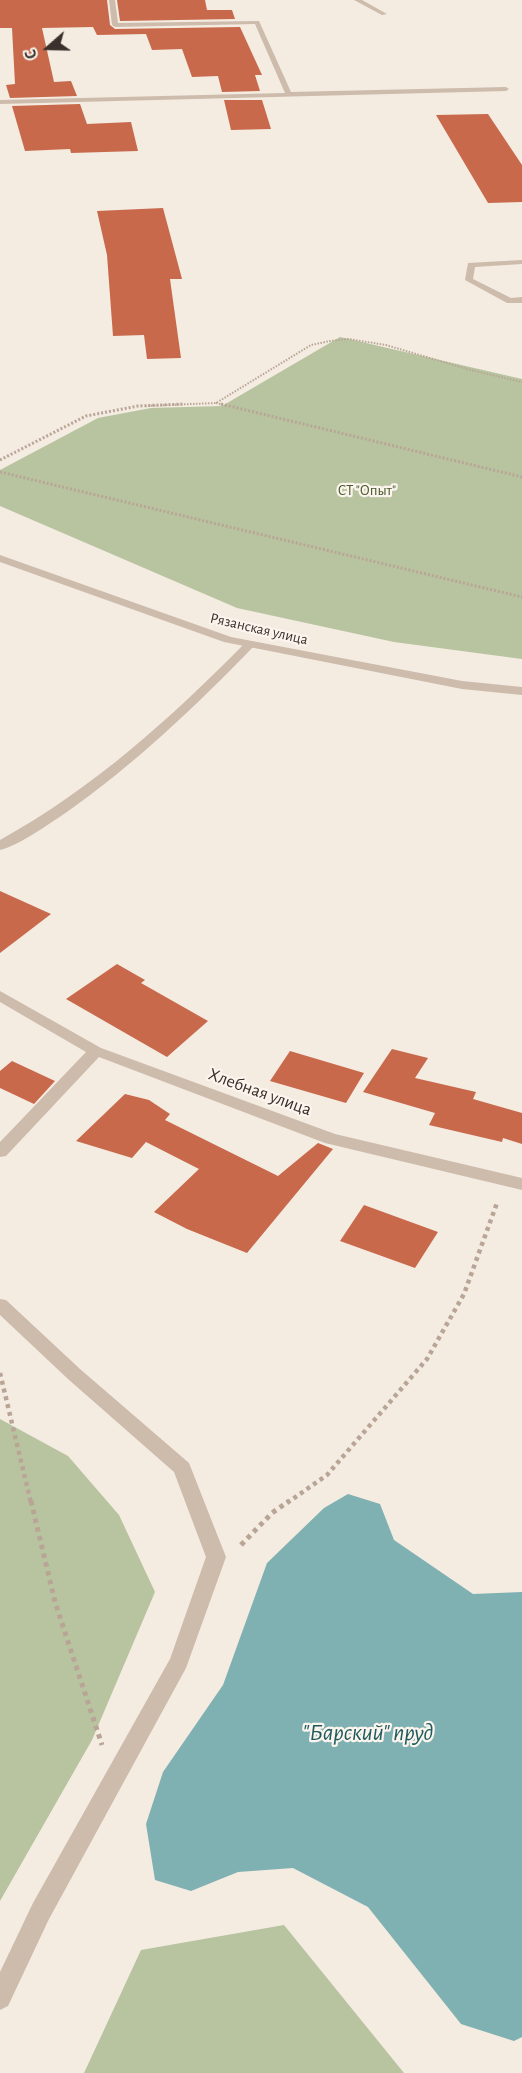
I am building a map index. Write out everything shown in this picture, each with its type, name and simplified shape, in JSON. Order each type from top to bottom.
[{"type":"street","points":[[112,0],[115,25],[257,22],[289,95]]},
{"type":"street","points":[[357,0],[384,14]]},
{"type":"street","points":[[0,102],[506,89]]},
{"type":"street","points":[[522,262],[471,265],[469,280],[510,301],[522,300]]},
{"type":"street","name":"Рязанская улица","points":[[0,558],[210,634],[250,645],[462,685],[522,691]]},
{"type":"street","points":[[0,846],[52,817],[142,748],[202,694],[250,645]]},
{"type":"street","name":"Хлебная улица","points":[[0,996],[96,1051],[332,1139],[514,1182]]},
{"type":"street","points":[[0,1152],[96,1051]]},
{"type":"street","points":[[0,1305],[74,1374],[182,1468],[216,1557],[178,1662],[41,1911],[0,1998]]},
{"type":"path","points":[[216,403],[311,345],[342,338],[374,342],[460,368],[522,382]]},
{"type":"path","points":[[0,460],[86,416],[138,406],[216,403],[522,477]]},
{"type":"path","points":[[0,472],[522,597]]},
{"type":"path","points":[[213,1566],[234,1552],[272,1513],[327,1475],[427,1359],[464,1294],[514,1182]]},
{"type":"path","points":[[0,1373],[55,1602],[113,1780]]},
{"type":"green space","name":"СТ \"Опыт\"","points":[[340,337],[522,379],[522,659],[394,642],[237,608],[0,506],[0,470],[98,418],[151,408],[222,406]]},
{"type":"green space","points":[[0,1419],[68,1456],[119,1515],[155,1592],[92,1740],[0,1901]]},
{"type":"green space","points":[[284,1925],[404,2073],[84,2073],[141,1950]]},
{"type":"water","name":"\"Барский\" пруд","points":[[348,1494],[380,1504],[394,1540],[473,1594],[522,1592],[522,2037],[514,2041],[461,2024],[368,1907],[293,1868],[238,1872],[191,1891],[155,1880],[146,1824],[163,1772],[223,1685],[267,1563],[324,1508]]},
{"type":"building","points":[[0,0],[107,0],[110,25],[115,29],[240,27],[262,75],[255,75],[260,91],[222,92],[218,76],[192,77],[182,49],[152,50],[146,34],[97,35],[93,27],[42,28],[54,82],[71,81],[77,96],[10,98],[6,85],[15,84],[12,28],[0,28]]},
{"type":"building","points":[[117,0],[205,0],[207,10],[232,10],[235,19],[120,21]]},
{"type":"building","points":[[224,100],[262,100],[271,129],[231,130]]},
{"type":"building","points":[[80,104],[87,124],[131,122],[138,151],[71,153],[70,149],[25,151],[12,106]]},
{"type":"building","points":[[488,114],[522,165],[522,202],[488,203],[436,115]]},
{"type":"building","points":[[163,208],[182,279],[170,279],[181,358],[147,359],[144,335],[113,336],[107,255],[97,211]]},
{"type":"building","points":[[0,891],[51,914],[0,953]]},
{"type":"building","points":[[117,964],[145,980],[141,983],[208,1021],[167,1057],[66,999]]},
{"type":"building","points":[[392,1049],[428,1058],[415,1078],[476,1092],[473,1099],[522,1113],[522,1144],[503,1138],[502,1142],[429,1125],[435,1113],[363,1092]]},
{"type":"building","points":[[290,1051],[364,1073],[346,1103],[270,1081]]},
{"type":"building","points":[[12,1061],[55,1081],[34,1104],[0,1088],[0,1071]]},
{"type":"building","points":[[125,1094],[149,1100],[170,1114],[165,1120],[278,1176],[318,1143],[333,1149],[247,1253],[187,1229],[154,1212],[199,1169],[146,1142],[132,1158],[76,1141]]},
{"type":"building","points":[[364,1205],[438,1232],[415,1268],[340,1241]]}]
